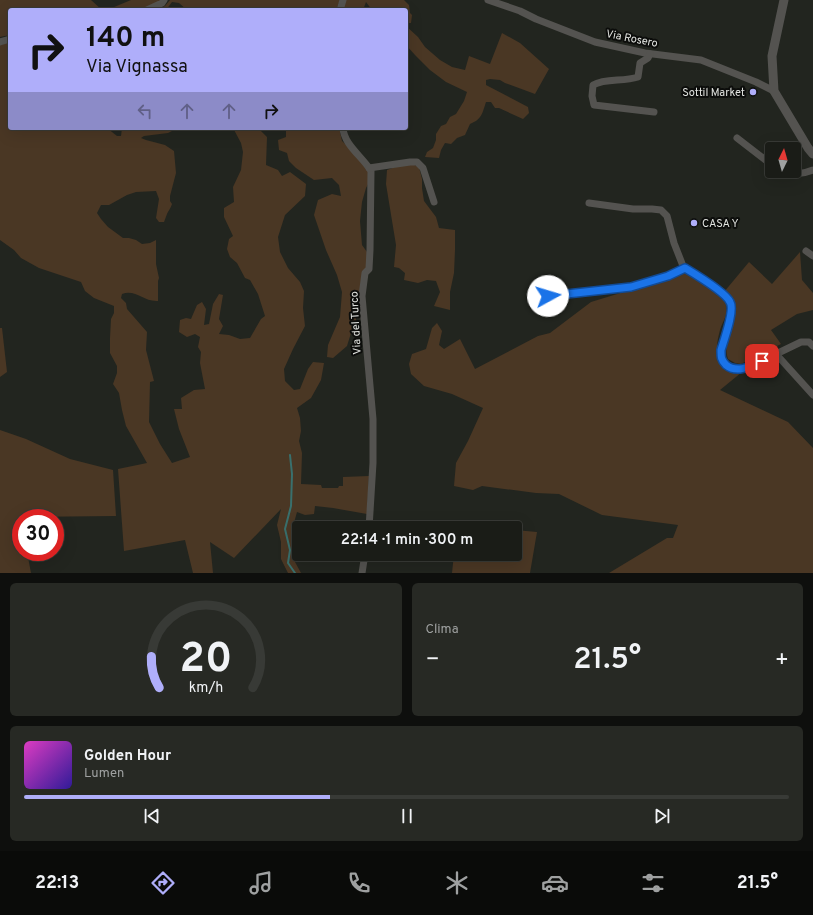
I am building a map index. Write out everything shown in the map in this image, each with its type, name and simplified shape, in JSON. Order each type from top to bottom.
[{"type":"street","points":[[151,8],[162,3],[164,0]]},
{"type":"street","name":"Via Rosero","points":[[488,0],[520,11],[536,19],[595,42],[650,54],[701,60],[756,82],[774,91]]},
{"type":"street","points":[[784,0],[772,56],[774,91],[813,154]]},
{"type":"street","points":[[650,54],[648,58],[640,63],[638,77],[632,79],[599,82],[593,85],[592,96],[594,105],[654,112]]},
{"type":"street","points":[[343,130],[343,134],[347,141],[369,168],[417,162],[423,168],[434,202]]},
{"type":"street","points":[[737,138],[765,160]]},
{"type":"street","name":"Via del Turco","points":[[369,168],[371,171],[369,269],[366,273],[362,296],[373,419],[374,463],[370,521]]},
{"type":"street","points":[[801,173],[813,170]]},
{"type":"street","points":[[589,203],[634,209],[652,208],[661,210],[667,216],[674,243],[683,266],[724,295],[731,302],[732,312],[721,350],[723,362],[730,368],[739,369],[749,367],[801,342],[809,342],[813,346]]},
{"type":"street","points":[[806,251],[813,256]]},
{"type":"street","points":[[548,296],[631,287],[668,276],[685,268]]},
{"type":"street","points":[[776,354],[813,395]]},
{"type":"street","points":[[362,573],[364,561]]},
{"type":"shaded area","points":[[0,0],[91,0],[100,8],[8,8],[8,35],[0,37]]},
{"type":"shaded area","points":[[131,0],[162,0],[148,8],[112,8]]},
{"type":"shaded area","points":[[170,0],[340,0],[337,8],[185,8],[179,3],[172,2],[168,8],[161,8]]},
{"type":"shaded area","points":[[345,0],[404,0],[409,5],[410,13],[412,15],[411,23],[408,23],[408,8],[370,8],[366,2],[364,8],[343,8]]},
{"type":"shaded area","points":[[408,28],[418,37],[425,47],[440,60],[452,67],[465,70],[469,56],[490,64],[502,33],[520,43],[549,69],[535,94],[500,80],[486,80],[486,85],[528,107],[529,113],[523,119],[499,108],[495,108],[491,102],[486,102],[481,116],[470,124],[465,135],[457,138],[451,144],[445,143],[439,158],[425,157],[427,152],[433,148],[436,140],[436,134],[441,126],[446,124],[450,117],[456,114],[464,101],[467,92],[446,82],[430,70],[408,47]]},
{"type":"shaded area","points":[[8,43],[8,130],[110,130],[117,136],[121,136],[122,130],[188,130],[172,131],[168,133],[144,136],[141,138],[165,145],[174,151],[176,173],[170,196],[170,201],[172,204],[164,222],[159,222],[156,218],[159,199],[156,191],[136,192],[127,195],[109,205],[101,205],[97,213],[108,227],[123,238],[136,240],[142,244],[150,243],[156,240],[156,264],[159,278],[158,301],[148,300],[131,293],[122,294],[121,298],[126,303],[127,309],[147,332],[146,350],[154,381],[150,382],[149,422],[172,463],[190,457],[179,429],[174,409],[182,409],[181,398],[194,390],[205,389],[200,363],[201,352],[198,347],[200,337],[195,334],[187,337],[179,332],[180,320],[186,318],[191,319],[197,305],[202,302],[206,309],[204,325],[209,324],[213,304],[219,294],[223,295],[219,319],[223,326],[219,334],[229,335],[240,339],[250,338],[261,319],[265,316],[258,294],[250,280],[245,278],[237,263],[230,257],[227,249],[229,239],[233,236],[224,217],[224,208],[234,202],[233,187],[241,170],[243,152],[241,143],[234,130],[260,130],[267,137],[266,165],[278,170],[282,176],[290,172],[306,184],[305,196],[285,215],[278,237],[280,252],[288,268],[300,282],[304,291],[303,308],[305,326],[284,369],[285,381],[294,390],[300,389],[308,369],[313,362],[324,363],[321,380],[311,398],[297,408],[300,418],[301,431],[299,441],[302,453],[301,484],[321,485],[322,488],[338,488],[339,486],[343,486],[343,477],[369,476],[367,514],[315,506],[314,514],[305,515],[297,512],[294,521],[292,521],[292,561],[295,561],[301,573],[288,573],[281,559],[281,542],[277,525],[281,509],[234,558],[210,542],[213,573],[193,573],[185,540],[124,551],[118,469],[147,463],[126,426],[119,393],[113,384],[117,373],[117,366],[110,353],[111,319],[114,313],[114,306],[94,298],[85,291],[81,282],[39,268],[21,258],[14,250],[0,240],[0,45]]},
{"type":"shaded area","points":[[286,130],[340,130],[342,141],[354,152],[368,171],[369,182],[362,202],[360,221],[362,245],[367,252],[367,268],[361,282],[356,324],[351,333],[347,346],[333,358],[327,357],[328,345],[340,317],[342,292],[314,215],[318,200],[332,194],[341,196],[339,185],[332,178],[314,180],[296,168],[289,161],[287,153],[279,150],[278,140],[286,137]]},
{"type":"shaded area","points":[[412,164],[419,167],[422,179],[424,201],[436,217],[439,228],[455,230],[454,273],[450,292],[450,310],[434,306],[440,292],[436,281],[427,280],[418,283],[404,280],[405,273],[399,268],[394,267],[396,245],[386,184],[387,170],[401,165]]},
{"type":"shaded area","points":[[800,252],[802,280],[813,293],[813,310],[797,314],[771,330],[781,344],[741,364],[735,363],[728,359],[726,348],[729,330],[735,313],[724,292],[749,262],[772,284]]},
{"type":"shaded area","points":[[685,270],[714,291],[724,300],[726,304],[726,315],[717,342],[718,359],[725,368],[730,371],[742,372],[720,390],[788,422],[813,448],[813,573],[609,573],[667,538],[673,538],[678,525],[602,515],[559,494],[536,493],[482,486],[473,490],[454,486],[456,463],[483,408],[452,394],[424,386],[411,374],[409,364],[412,354],[426,349],[432,328],[437,323],[442,331],[439,345],[444,349],[460,339],[475,369],[538,336],[550,333],[591,302],[671,279]]},
{"type":"shaded area","points":[[0,328],[2,328],[7,372],[0,377]]},
{"type":"shaded area","points":[[0,430],[26,439],[70,459],[113,470],[116,516],[64,517],[64,509],[12,509],[12,561],[29,561],[31,573],[0,573]]},
{"type":"shaded area","points":[[522,531],[537,532],[530,573],[452,573],[453,561],[522,561]]},
{"type":"waterway","points":[[290,455],[292,474],[291,506],[285,529],[290,550],[288,563],[295,573]]},
{"type":"place","name":"Sottil Market","points":[[753,92]]},
{"type":"place","name":"CASA Y","points":[[694,223]]},
{"type":"route","points":[[548,296],[631,287],[668,276],[685,268],[724,295],[731,302],[732,312],[721,350],[723,362],[730,368],[739,369],[749,367],[762,361]]}]
